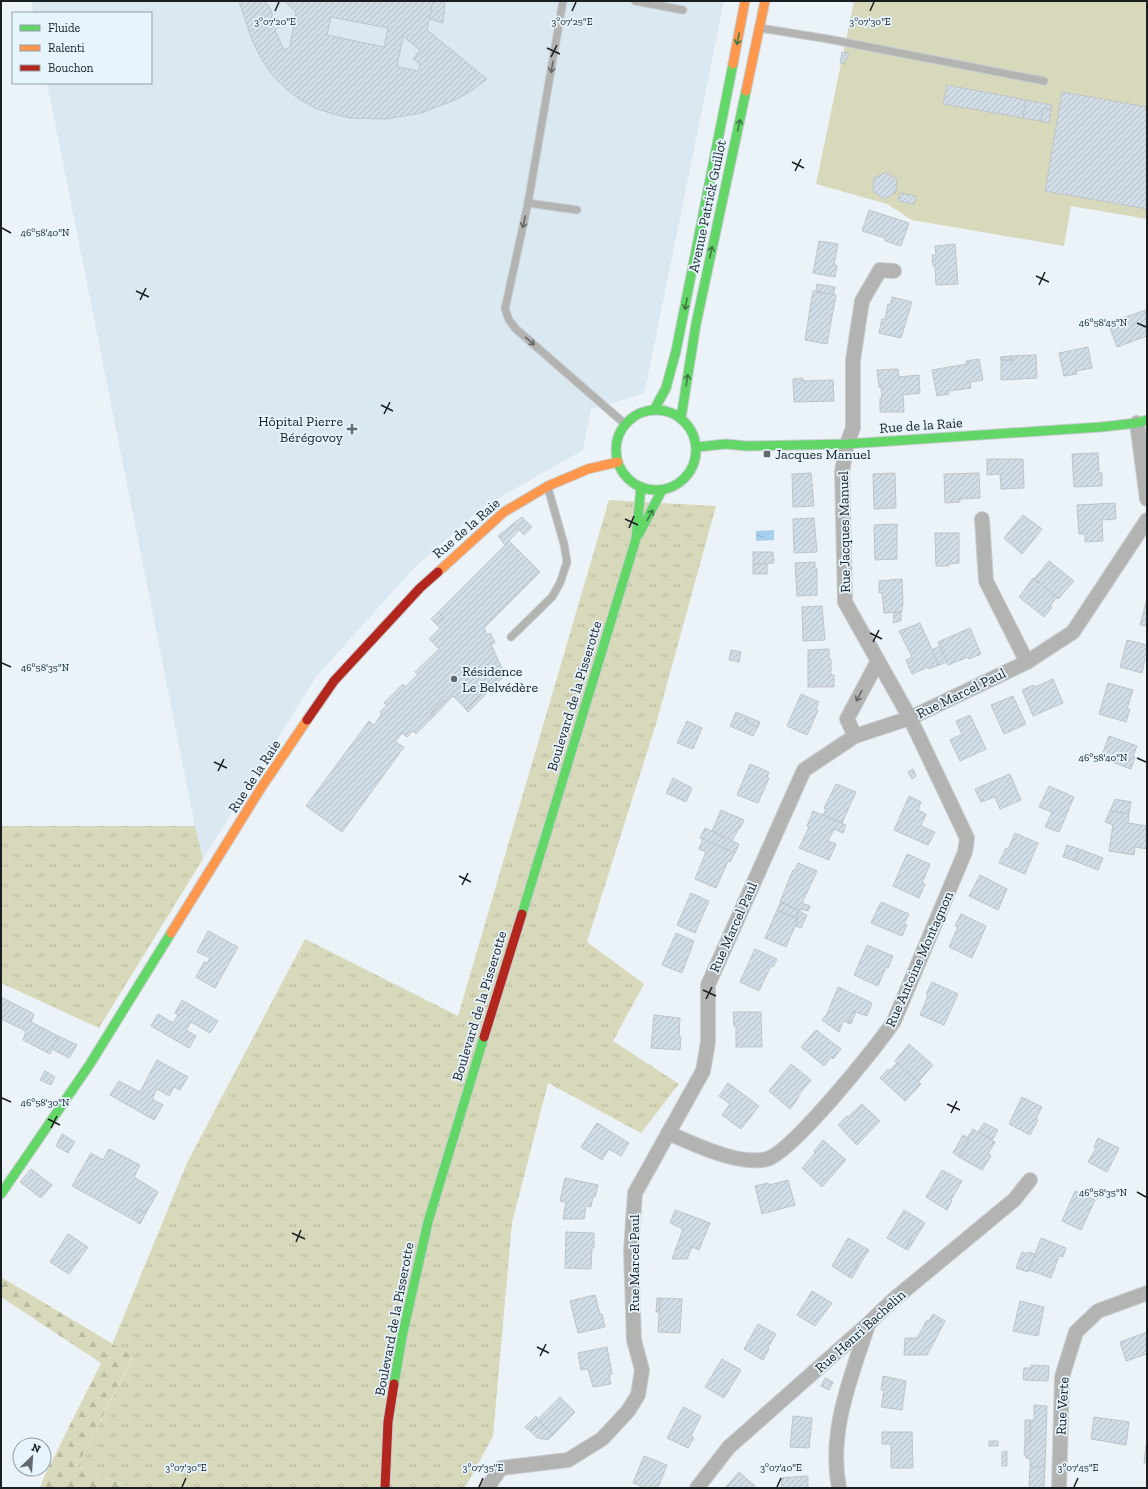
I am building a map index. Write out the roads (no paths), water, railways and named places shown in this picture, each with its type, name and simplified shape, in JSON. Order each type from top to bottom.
[{"type":"street","name":"Avenue Patrick Guillot","points":[[654,410],[666,388],[676,351],[745,1]]},
{"type":"street","name":"Avenue Patrick Guillot","points":[[681,418],[696,324],[764,1]]},
{"type":"street","name":"Rue Jacques Manuel","points":[[894,271],[880,270],[862,301],[853,360],[853,428],[842,472],[845,602],[910,718]]},
{"type":"street","points":[[654,410],[668,412],[681,418],[692,431],[697,447],[695,462],[688,475],[677,485],[662,490],[652,490],[641,487],[626,477],[618,462],[616,452],[620,432],[625,424],[638,414],[654,410]]},
{"type":"street","points":[[1142,422],[1147,499]]},
{"type":"street","name":"Rue de la Raie","points":[[697,447],[726,444],[746,446],[848,444],[1142,422]]},
{"type":"street","name":"Rue de la Raie","points":[[1,1194],[90,1064],[261,788],[334,681],[420,588],[504,512],[548,486],[588,469],[618,462]]},
{"type":"street","name":"Boulevard de la Pisserotte","points":[[636,539],[641,487]]},
{"type":"street","name":"Boulevard de la Pisserotte","points":[[385,1488],[388,1422],[402,1338],[428,1222],[636,539],[662,490]]},
{"type":"street","points":[[982,519],[986,581],[1027,662]]},
{"type":"street","name":"Rue Marcel Paul","points":[[487,1488],[501,1468],[568,1460],[584,1451],[602,1439],[628,1411],[638,1395],[642,1370],[634,1340],[631,1251],[635,1193],[703,1071],[708,1042],[708,985],[804,770],[855,736],[910,718],[1027,662],[1073,632],[1147,520]]},
{"type":"street","points":[[855,736],[847,719],[878,661]]},
{"type":"street","name":"Rue Antoine Montagnon","points":[[668,1133],[709,1150],[738,1158],[752,1160],[766,1159],[774,1156],[799,1135],[828,1103],[885,1036],[894,1022],[966,852],[967,838],[910,718]]},
{"type":"street","name":"Rue Henri Bachelin","points":[[697,1488],[729,1447],[893,1300],[1014,1200],[1030,1180]]},
{"type":"street","name":"Rue Verte","points":[[1059,1488],[1062,1377],[1076,1332],[1098,1311],[1147,1293]]},
{"type":"street","points":[[839,1488],[837,1454],[838,1427],[847,1390],[868,1324]]},
{"type":"lane","points":[[563,1],[528,203],[505,309],[509,320],[516,329],[625,424]]},
{"type":"lane","points":[[635,1],[683,10]]},
{"type":"lane","points":[[759,28],[828,39],[1044,81]]},
{"type":"lane","points":[[528,203],[577,210]]},
{"type":"lane","points":[[511,637],[552,597],[560,583],[567,562],[564,544],[548,486]]},
{"type":"water","points":[[774,530],[774,540],[756,541],[756,531]]},
{"type":"place","name":"Hôpital Pierre Bérégovoy","points":[[352,429]]},
{"type":"place","name":"Jacques Manuel","points":[[767,454]]},
{"type":"place","name":"Résidence Le Belvédère","points":[[454,679]]}]
